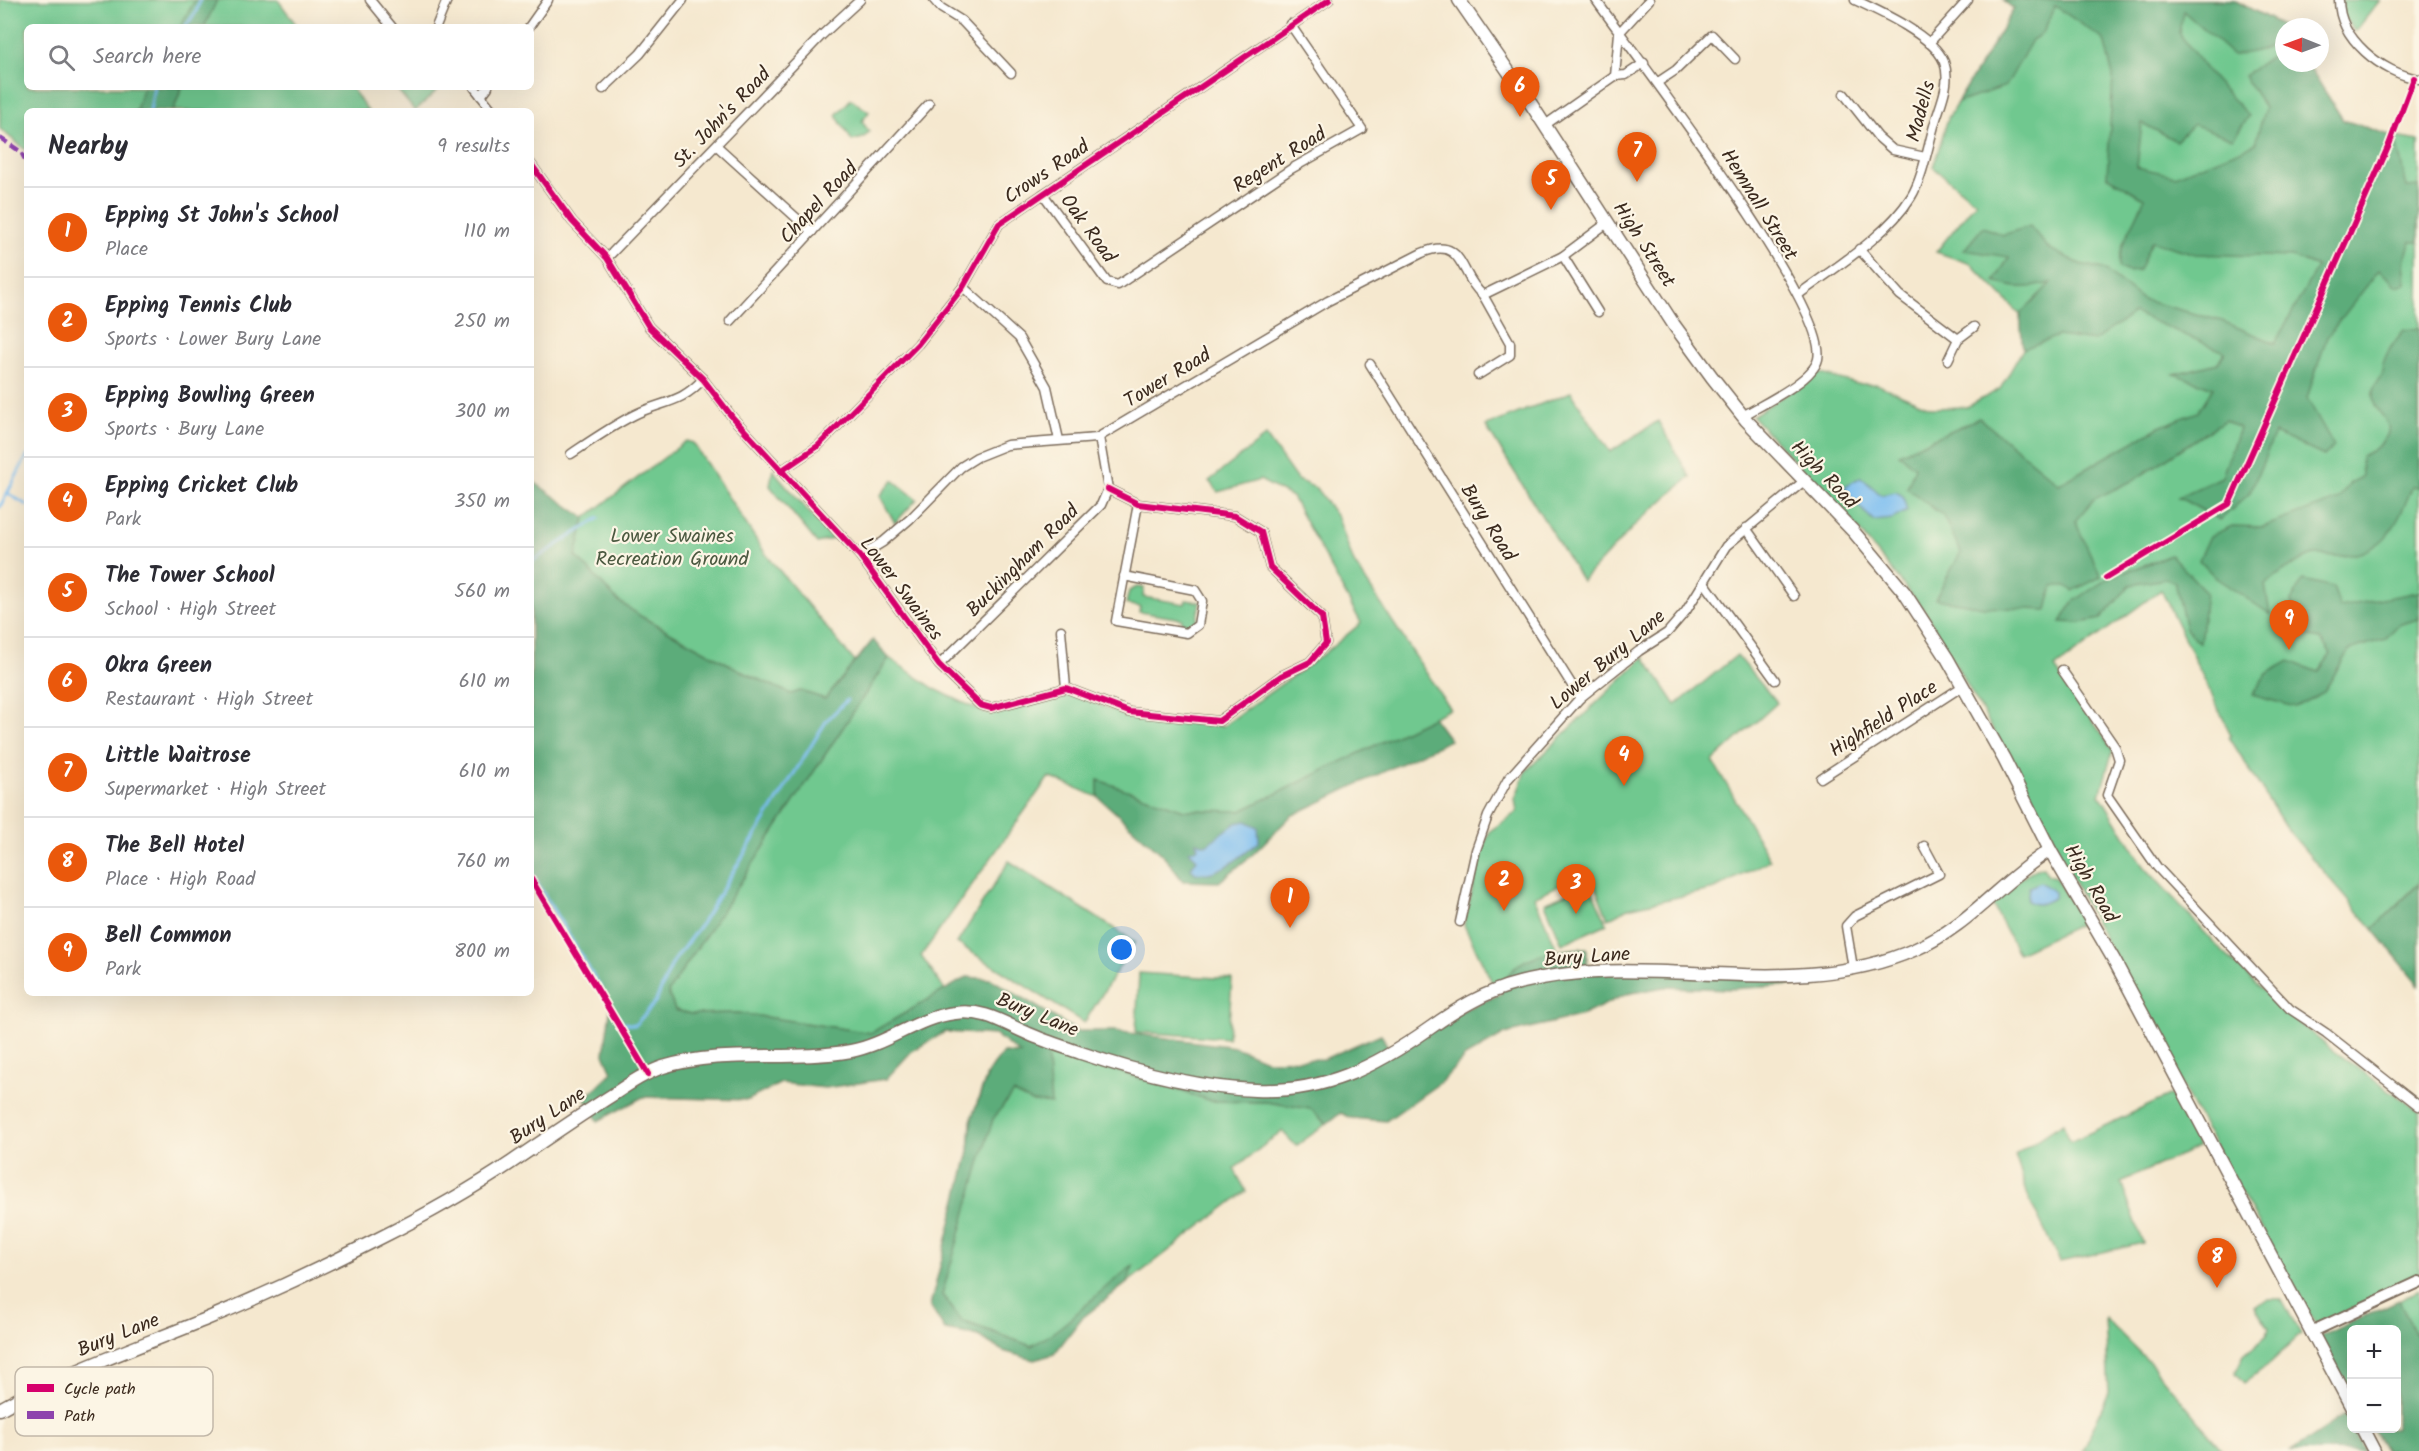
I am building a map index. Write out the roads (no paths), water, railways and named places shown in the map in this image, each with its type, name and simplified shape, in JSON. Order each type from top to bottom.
[{"type":"main road","name":"High Street","points":[[1459,0],[1545,125],[1674,325],[1743,416]]},
{"type":"main road","name":"High Road","points":[[1743,416],[1853,531],[1904,592],[1964,686],[2050,850],[2114,960],[2347,1399]]},
{"type":"main road","name":"Bury Lane","points":[[88,1367],[211,1317],[379,1239],[504,1167],[628,1085],[669,1065],[733,1056],[850,1051],[888,1040],[944,1015],[964,1012],[998,1017],[1027,1033],[1143,1071],[1226,1087],[1282,1091],[1318,1086],[1350,1076],[1427,1030],[1455,1009],[1511,985],[1562,973],[1802,974],[1853,968],[1914,950],[1947,933],[1987,902],[2019,872],[2050,850]]},
{"type":"main road","name":"Bury Lane","points":[[0,1409],[15,1400]]},
{"type":"main road","points":[[2365,1433],[2374,1451]]},
{"type":"street","points":[[370,0],[390,24]]},
{"type":"street","points":[[437,24],[447,0]]},
{"type":"street","points":[[531,24],[548,0]]},
{"type":"street","points":[[603,89],[640,54],[683,0]]},
{"type":"street","name":"St. John's Road","points":[[608,258],[799,59],[860,0]]},
{"type":"street","points":[[934,0],[941,8],[962,21],[1011,73]]},
{"type":"street","name":"Crows Road","points":[[781,471],[818,446],[918,344],[963,287],[999,224],[1290,24],[1329,0]]},
{"type":"street","name":"Hemnall Street","points":[[1596,0],[1705,148],[1798,295],[1817,340],[1819,349],[1815,366],[1794,385],[1743,416]]},
{"type":"street","points":[[1616,76],[1619,33],[1649,0]]},
{"type":"street","name":"Madells","points":[[1798,295],[1859,249],[1895,217],[1912,195],[1948,80],[1943,60],[1929,43],[1881,11],[1855,0]]},
{"type":"street","points":[[1929,43],[1968,0]]},
{"type":"street","points":[[2339,0],[2342,22],[2353,39],[2386,68],[2419,79]]},
{"type":"street","name":"Regent Road","points":[[1107,282],[1118,285],[1291,168],[1362,129],[1290,24]]},
{"type":"street","points":[[1658,82],[1676,70],[1712,35],[1735,59]]},
{"type":"street","points":[[1545,125],[1616,76],[1626,75],[1644,63]]},
{"type":"street","points":[[476,90],[491,108]]},
{"type":"street","points":[[481,96],[486,90]]},
{"type":"street","points":[[1844,94],[1878,137],[1893,150],[1925,157]]},
{"type":"street","name":"Chapel Road","points":[[730,321],[929,104]]},
{"type":"street","points":[[717,146],[812,232]]},
{"type":"street","name":"Lower Swaines","points":[[534,168],[567,214],[608,258],[649,327],[703,379],[733,418],[860,556],[939,665]]},
{"type":"street","name":"Oak Road","points":[[1043,194],[1107,282]]},
{"type":"street","points":[[1483,295],[1563,256],[1607,223]]},
{"type":"street","name":"Tower Road","points":[[860,556],[883,542],[910,519],[961,467],[977,457],[1007,445],[1099,437],[1328,301],[1434,248],[1448,249],[1458,257],[1510,342],[1510,355],[1478,375]]},
{"type":"street","points":[[1859,249],[1900,295],[1958,339]]},
{"type":"street","points":[[1563,256],[1598,312]]},
{"type":"street","points":[[963,287],[1019,338],[1047,387],[1059,440]]},
{"type":"street","points":[[1948,360],[1958,339],[1974,327]]},
{"type":"street","name":"Bury Road","points":[[1370,364],[1580,698]]},
{"type":"street","points":[[571,454],[637,413],[689,395],[703,379]]},
{"type":"street","points":[[939,665],[980,705],[991,708],[1066,688],[1129,712],[1219,721],[1281,676],[1310,662],[1326,644],[1322,616],[1270,567],[1261,532],[1235,516],[1138,504],[1108,489],[1099,437]]},
{"type":"street","name":"Lower Bury Lane","points":[[1460,922],[1469,877],[1488,816],[1508,779],[1580,698],[1639,651],[1667,633],[1686,611],[1726,546],[1804,480]]},
{"type":"street","name":"Buckingham Road","points":[[939,665],[1101,505],[1108,489]]},
{"type":"street","points":[[1124,576],[1195,591],[1202,601],[1198,625],[1187,633],[1116,621],[1124,576],[1138,504]]},
{"type":"street","points":[[1746,528],[1794,596]]},
{"type":"street","points":[[1704,582],[1774,680]]},
{"type":"street","points":[[1061,630],[1066,688]]},
{"type":"street","points":[[2062,670],[2115,747],[2119,760],[2107,795],[2157,867],[2290,1009],[2419,1106]]},
{"type":"street","name":"Highfield Place","points":[[1821,778],[1964,686]]},
{"type":"street","points":[[1853,968],[1846,926],[1855,916],[1939,873],[1924,846]]},
{"type":"street","points":[[2310,1332],[2419,1282]]},
{"type":"water","points":[[1861,477],[1881,495],[1896,492],[1903,496],[1907,511],[1892,519],[1874,521],[1853,501],[1845,486]]},
{"type":"water","points":[[1246,821],[1258,827],[1259,842],[1221,869],[1195,873],[1191,868],[1197,859],[1189,851],[1198,848],[1196,842],[1206,845],[1236,823]]},
{"type":"water","points":[[2041,882],[2054,892],[2054,898],[2038,904],[2027,901],[2029,887]]},
{"type":"waterway","points":[[187,24],[196,12],[200,0]]},
{"type":"waterway","points":[[150,108],[154,90]]},
{"type":"waterway","points":[[0,507],[24,462]]},
{"type":"waterway","points":[[7,493],[24,503]]},
{"type":"waterway","points":[[534,560],[599,518]]},
{"type":"waterway","points":[[534,878],[617,1015],[623,1023],[635,1025],[655,1003],[673,962],[701,924],[827,720],[847,700]]},
{"type":"place","name":"Okra Green","points":[[1520,117]]},
{"type":"place","name":"Little Waitrose","points":[[1637,182]]},
{"type":"place","name":"The Tower School","points":[[1551,210]]},
{"type":"place","name":"Bell Common","points":[[2289,650]]},
{"type":"place","name":"Epping Cricket Club","points":[[1624,786]]},
{"type":"place","name":"Epping Tennis Club","points":[[1504,911]]},
{"type":"place","name":"Epping Bowling Green","points":[[1576,914]]},
{"type":"place","name":"Epping St John's School","points":[[1290,928]]},
{"type":"place","name":"The Bell Hotel","points":[[2217,1288]]},
{"type":"park label","name":"Lower Swaines Recreation Ground","points":[[672,546]]}]
